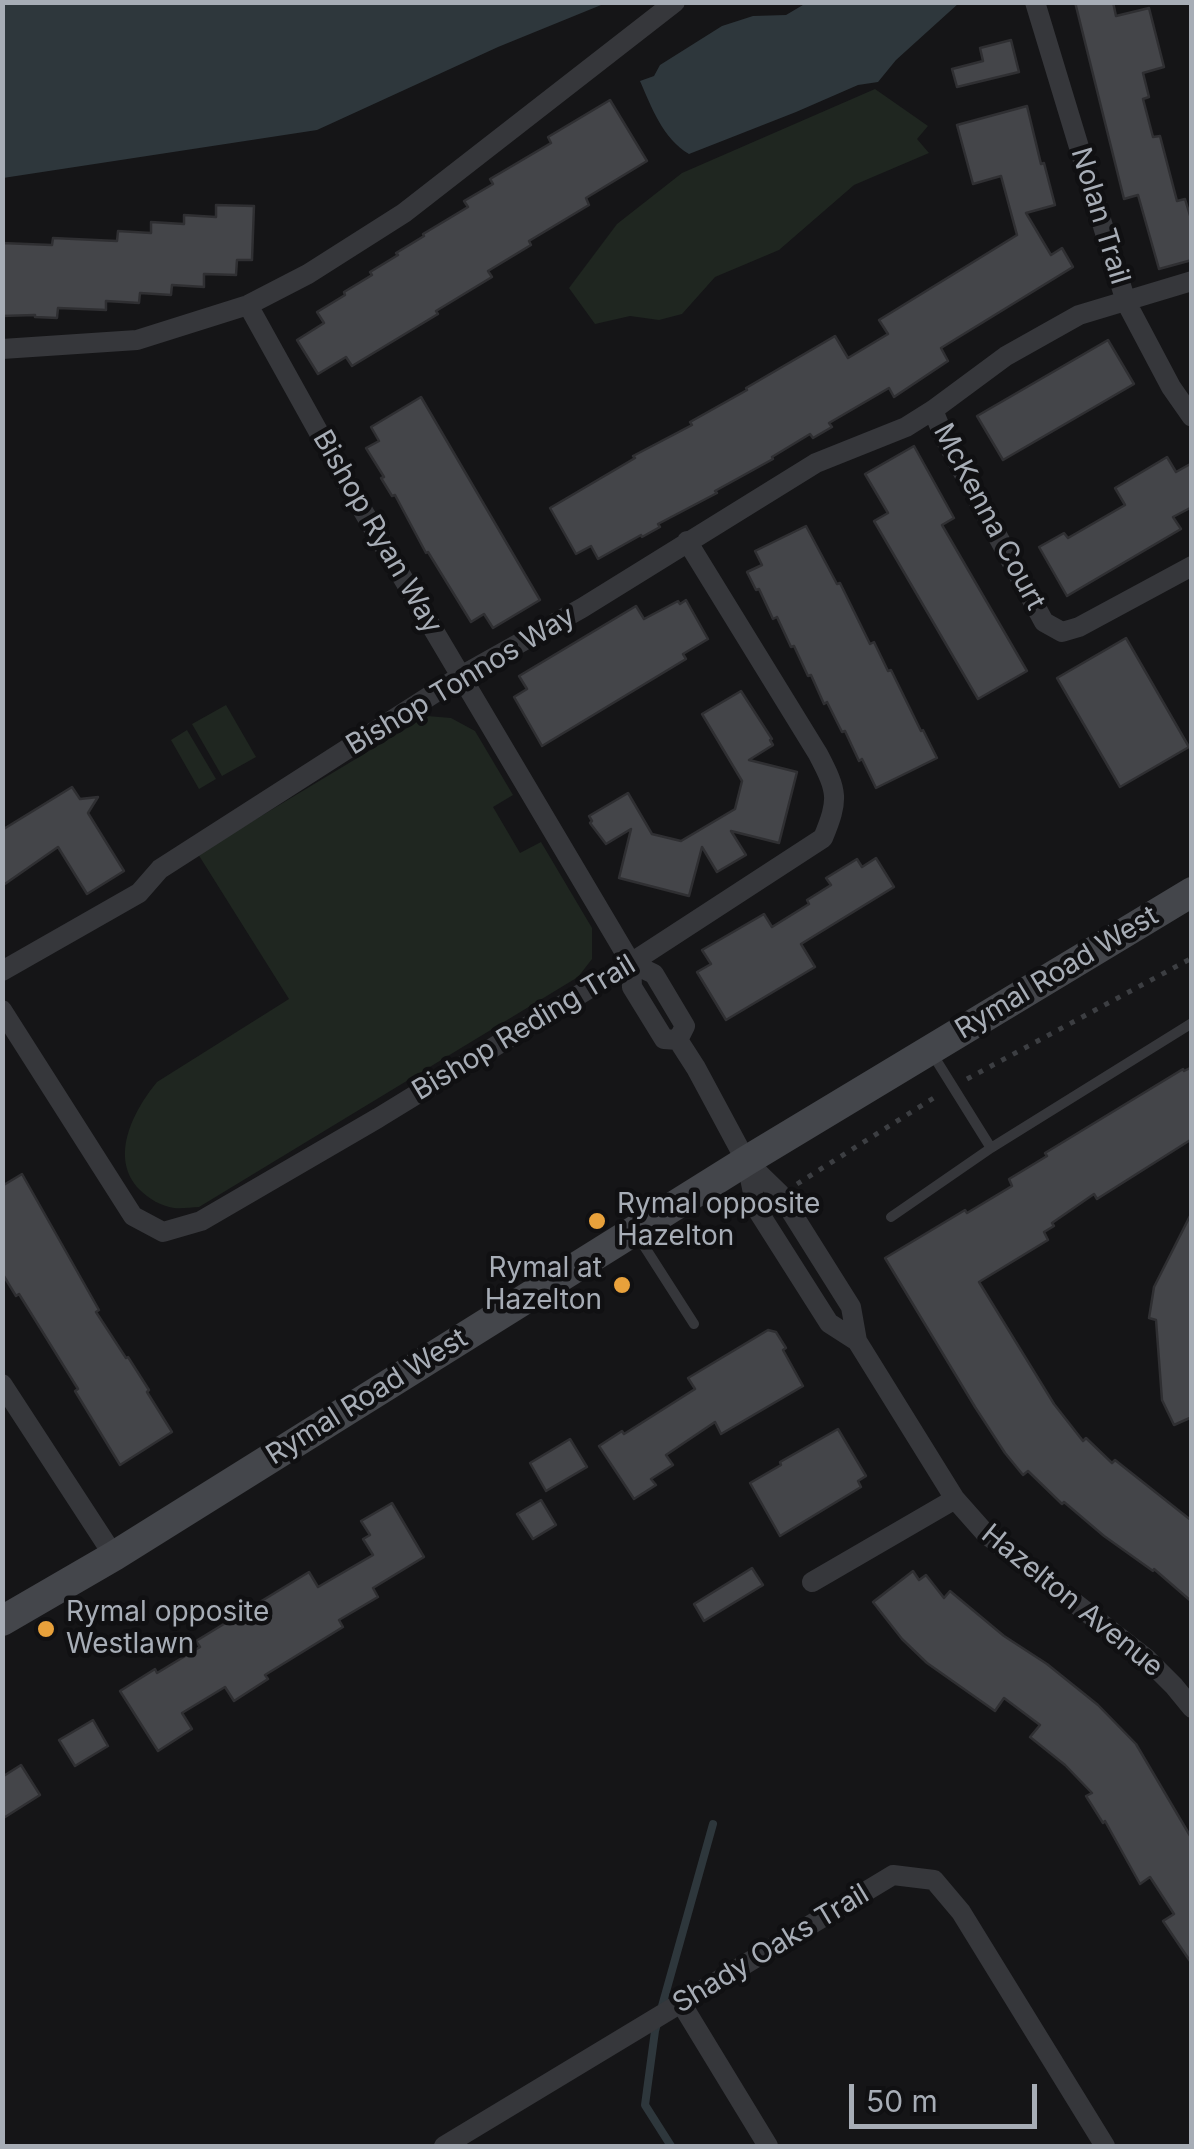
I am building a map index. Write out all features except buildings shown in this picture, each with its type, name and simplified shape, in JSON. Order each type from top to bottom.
[{"type":"main road","name":"Rymal Road West","points":[[2,1621],[114,1556],[746,1161],[1192,892]]},
{"type":"street","points":[[2,349],[137,340],[248,305],[323,265],[404,213],[674,2]]},
{"type":"street","name":"Nolan Trail","points":[[1034,2],[1126,302],[1171,387],[1192,417]]},
{"type":"street","name":"McKenna Court","points":[[1192,281],[1080,316],[1006,356],[932,410],[1044,622],[1062,632],[1080,628],[1192,566]]},
{"type":"street","name":"Bishop Ryan Way","points":[[248,305],[353,494],[631,963],[632,987],[664,1039],[678,1040],[746,1161]]},
{"type":"street","name":"Bishop Tonnos Way","points":[[2,971],[139,893],[160,869],[462,676],[582,608],[816,463],[906,427],[932,410]]},
{"type":"street","name":"Bishop Reding Trail","points":[[2,1010],[134,1216],[164,1232],[201,1221],[378,1118],[631,963],[823,838],[835,809],[833,782],[687,542]]},
{"type":"street","name":"Hazelton Avenue","points":[[746,1161],[756,1208],[829,1323],[857,1342],[955,1498],[986,1534],[1147,1659],[1192,1708]]},
{"type":"street","points":[[2,1384],[114,1556]]},
{"type":"street","points":[[812,1582],[955,1498]]},
{"type":"street","name":"Shady Oaks Trail","points":[[444,2146],[893,1875],[934,1880],[961,1912],[1105,2146]]},
{"type":"street","points":[[681,2003],[768,2146]]},
{"type":"lane","points":[[891,1217],[1192,1022]]},
{"type":"lane","points":[[930,1050],[992,1148]]},
{"type":"lane","points":[[634,1230],[694,1324]]},
{"type":"shaded area","points":[[3,2],[606,3],[498,47],[317,130],[3,178]]},
{"type":"shaded area","points":[[808,2],[959,3],[896,60],[878,82],[858,85],[689,154],[680,148],[659,121],[640,81],[654,76],[660,65],[722,26],[753,16],[786,15]]},
{"type":"shaded area","points":[[875,89],[928,126],[917,139],[929,153],[854,185],[779,250],[715,277],[682,314],[659,320],[630,316],[595,324],[569,288],[617,224],[682,173]]},
{"type":"shaded area","points":[[226,705],[256,757],[222,776],[192,724]]},
{"type":"shaded area","points":[[427,716],[451,718],[475,731],[513,795],[493,807],[520,853],[541,842],[592,928],[592,959],[578,977],[199,1207],[174,1208],[156,1202],[140,1190],[126,1164],[128,1134],[148,1093],[157,1082],[289,999],[198,854]]},
{"type":"shaded area","points":[[187,730],[216,779],[199,789],[171,740]]},
{"type":"waterway","points":[[671,2146],[645,2105],[655,2031],[713,1824]]},
{"type":"place","name":"Rymal opposite Hazelton","points":[[597,1221]]},
{"type":"place","name":"Rymal at Hazelton","points":[[622,1285]]},
{"type":"place","name":"Rymal opposite Westlawn","points":[[46,1629]]}]
